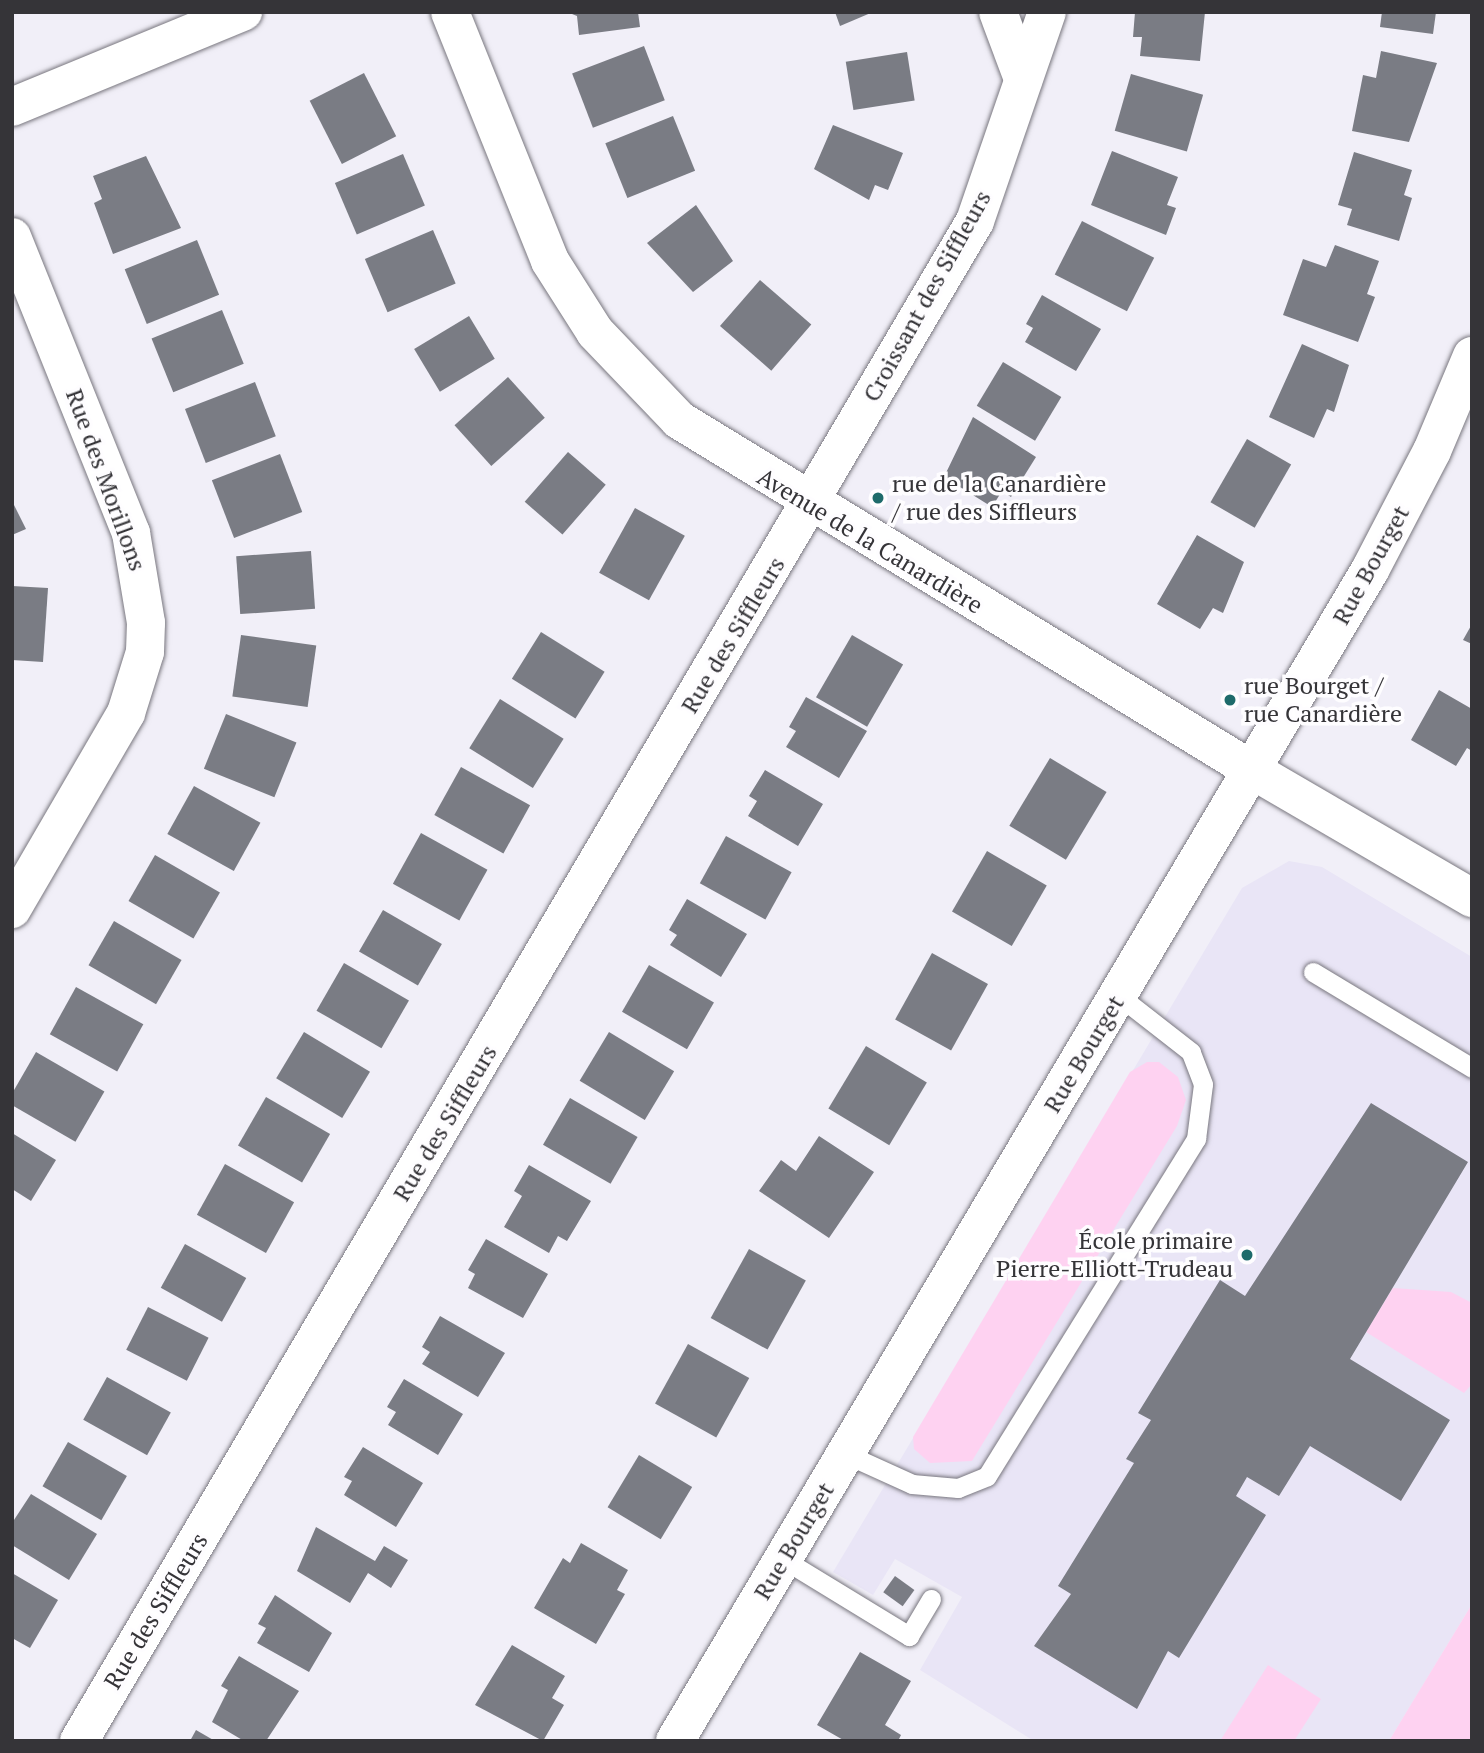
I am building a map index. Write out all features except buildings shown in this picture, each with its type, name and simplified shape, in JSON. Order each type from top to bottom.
[{"type":"street","points":[[12,107],[243,12]]},
{"type":"street","name":"Avenue de la Canardière","points":[[450,12],[527,213],[589,323],[679,420],[810,505],[1252,770],[1472,898]]},
{"type":"street","points":[[998,12],[1023,79]]},
{"type":"street","name":"Croissant des Siffleurs","points":[[810,505],[975,221],[1047,12]]},
{"type":"street","name":"Rue des Morillons","points":[[12,237],[131,533],[146,623],[145,652],[125,713],[12,909]]},
{"type":"street","name":"Rue Bourget","points":[[675,1741],[1119,996],[1395,526],[1472,356]]},
{"type":"street","name":"Rue des Siffleurs","points":[[79,1741],[810,505]]},
{"type":"lane","points":[[1313,972],[1472,1068]]},
{"type":"lane","points":[[846,1454],[912,1484],[958,1488],[987,1476],[1196,1139],[1203,1084],[1191,1052],[1119,996]]},
{"type":"lane","points":[[783,1559],[909,1636],[931,1599]]},
{"type":"shaded area","name":"École primaire Pierre-Elliott-Trudeau","points":[[1289,861],[1322,867],[1472,957],[1472,1604],[1389,1741],[1034,1741],[920,1670],[962,1597],[895,1559],[873,1595],[833,1572],[1242,888]]},
{"type":"shaded area","points":[[1147,1062],[1159,1062],[1178,1077],[1186,1100],[1177,1126],[972,1461],[930,1463],[914,1449],[913,1437],[1130,1072]]},
{"type":"shaded area","points":[[1393,1288],[1451,1292],[1472,1303],[1472,1384],[1464,1393],[1366,1332]]},
{"type":"shaded area","points":[[1472,1604],[1472,1741],[1389,1741],[1410,1706]]},
{"type":"shaded area","points":[[1268,1665],[1321,1699],[1294,1741],[1220,1741]]},
{"type":"place","name":"rue de la Canardière / rue des Siffleurs","points":[[878,498]]},
{"type":"place","name":"rue Bourget / rue Canardière","points":[[1230,700]]},
{"type":"place","name":"École primaire Pierre-Elliott-Trudeau","points":[[1247,1255]]}]
